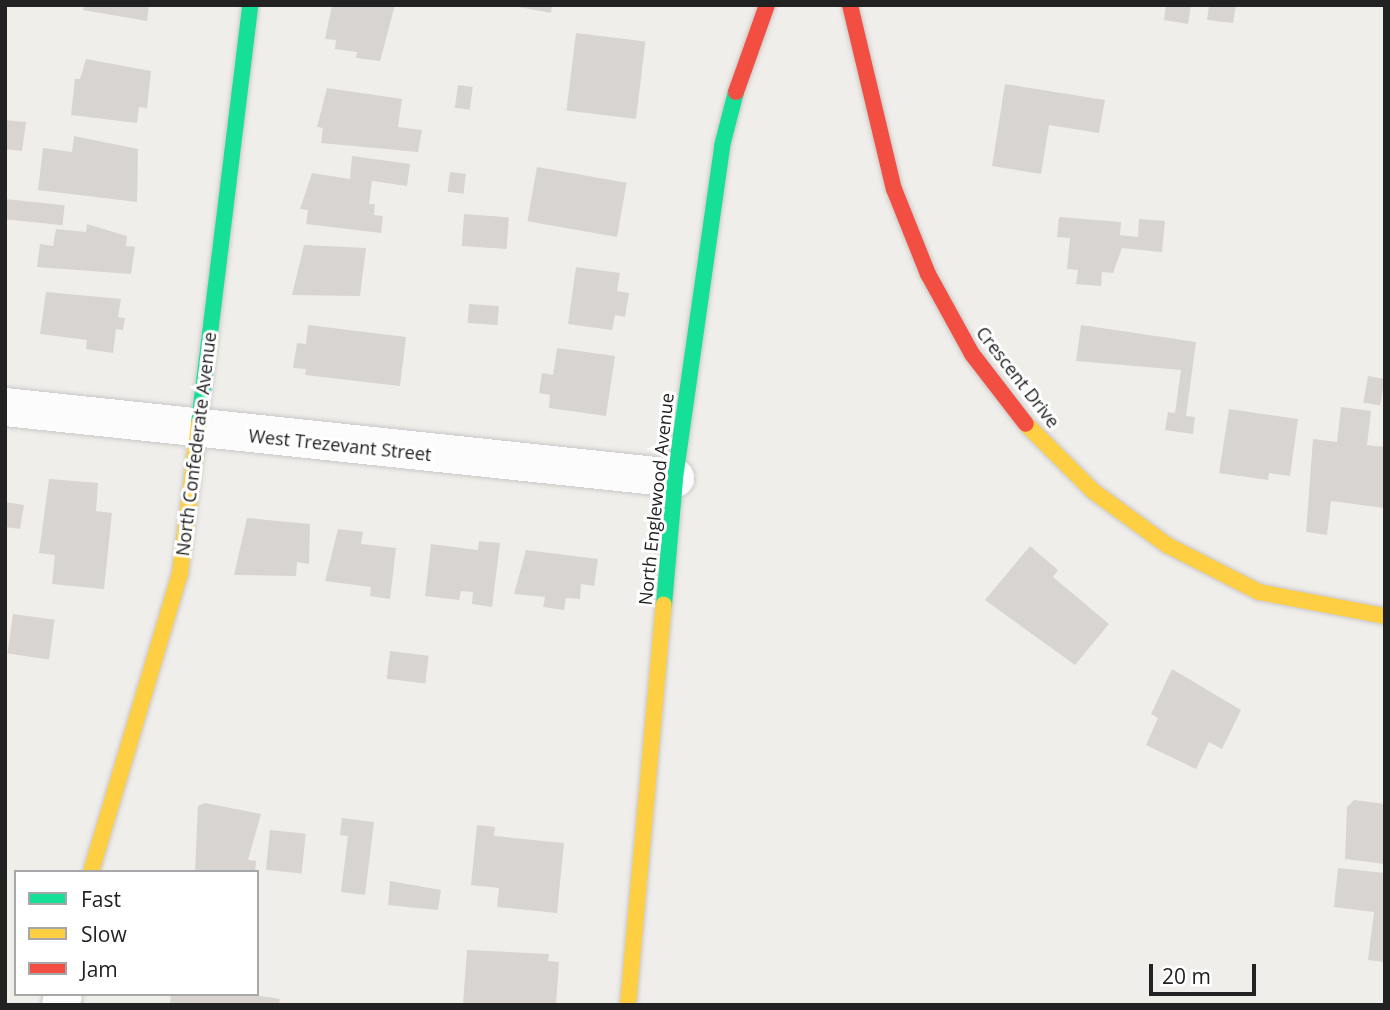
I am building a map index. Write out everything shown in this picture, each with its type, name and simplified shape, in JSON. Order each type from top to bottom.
[{"type":"street","name":"North Confederate Avenue","points":[[92,870],[180,574],[250,5]]},
{"type":"street","name":"North Englewood Avenue","points":[[628,1005],[675,478],[722,146],[750,39],[767,5]]},
{"type":"street","name":"Crescent Drive","points":[[849,5],[894,190],[928,274],[972,354],[1028,427],[1093,491],[1167,545],[1259,592],[1333,611],[1385,616]]},
{"type":"street","name":"West Trezevant Street","points":[[5,407],[198,431],[675,478]]},
{"type":"building","points":[[84,5],[149,5],[147,21],[83,10]]},
{"type":"building","points":[[332,5],[395,5],[380,61],[356,58],[357,52],[335,49],[336,40],[325,39]]},
{"type":"building","points":[[508,5],[552,5],[551,13]]},
{"type":"building","points":[[1166,5],[1191,5],[1188,24],[1164,20]]},
{"type":"building","points":[[1209,5],[1236,5],[1233,23],[1207,20]]},
{"type":"building","points":[[576,33],[645,42],[636,119],[566,110]]},
{"type":"building","points":[[86,59],[151,71],[147,108],[139,107],[137,123],[71,115],[75,79],[80,79]]},
{"type":"building","points":[[1005,84],[1105,100],[1099,133],[1049,125],[1041,174],[992,166]]},
{"type":"building","points":[[458,85],[473,87],[470,110],[455,108]]},
{"type":"building","points":[[327,88],[402,99],[398,127],[422,130],[418,152],[321,143],[323,128],[317,127]]},
{"type":"building","points":[[5,120],[26,122],[22,151],[5,149]]},
{"type":"building","points":[[74,136],[138,149],[137,202],[38,190],[43,148],[72,152]]},
{"type":"building","points":[[352,156],[410,164],[407,186],[372,181],[369,204],[375,204],[374,215],[383,216],[381,233],[306,224],[308,210],[300,209],[312,173],[350,179]]},
{"type":"building","points":[[537,167],[627,183],[617,237],[527,221]]},
{"type":"building","points":[[450,172],[466,174],[463,194],[448,192]]},
{"type":"building","points":[[5,199],[65,205],[63,225],[5,219]]},
{"type":"building","points":[[464,214],[509,217],[507,249],[462,246]]},
{"type":"building","points":[[1059,217],[1121,222],[1120,235],[1138,237],[1139,219],[1165,221],[1162,252],[1122,248],[1113,273],[1102,272],[1101,286],[1076,284],[1078,270],[1067,269],[1070,238],[1057,237]]},
{"type":"building","points":[[87,224],[127,236],[126,246],[135,247],[131,274],[37,267],[40,244],[53,246],[56,229],[86,232]]},
{"type":"building","points":[[304,245],[366,248],[360,296],[292,295]]},
{"type":"building","points":[[576,267],[620,273],[617,291],[629,293],[625,317],[615,315],[612,330],[568,324]]},
{"type":"building","points":[[46,292],[121,299],[118,317],[125,318],[123,330],[116,329],[113,353],[86,349],[87,340],[40,334]]},
{"type":"building","points":[[469,304],[499,306],[498,325],[468,323]]},
{"type":"building","points":[[308,325],[406,337],[400,386],[305,375],[306,369],[293,368],[297,343],[306,344]]},
{"type":"building","points":[[1081,325],[1196,342],[1186,416],[1195,417],[1193,434],[1165,430],[1168,412],[1175,413],[1181,370],[1076,361]]},
{"type":"building","points":[[557,348],[615,356],[606,416],[549,408],[550,395],[539,393],[542,373],[553,375]]},
{"type":"building","points":[[1368,376],[1385,379],[1380,406],[1363,403]]},
{"type":"building","points":[[1341,407],[1371,411],[1367,445],[1385,447],[1384,508],[1331,501],[1327,535],[1306,532],[1313,439],[1337,442]]},
{"type":"building","points":[[1229,409],[1298,419],[1290,476],[1269,473],[1268,480],[1219,473]]},
{"type":"building","points":[[49,479],[98,483],[96,511],[112,513],[104,589],[52,584],[55,555],[39,553]]},
{"type":"building","points":[[5,502],[24,505],[20,529],[5,527]]},
{"type":"building","points":[[247,518],[310,524],[309,564],[297,562],[296,576],[234,575]]},
{"type":"building","points":[[338,529],[363,532],[361,544],[396,548],[390,599],[370,596],[371,587],[325,581]]},
{"type":"building","points":[[479,541],[500,543],[492,607],[472,604],[473,592],[461,591],[459,600],[425,596],[431,544],[478,550]]},
{"type":"building","points":[[1030,546],[1058,570],[1053,577],[1109,624],[1075,665],[985,600]]},
{"type":"building","points":[[526,550],[598,559],[594,586],[581,584],[580,599],[566,598],[564,610],[543,607],[545,597],[514,594]]},
{"type":"building","points":[[13,614],[55,620],[49,659],[7,654]]},
{"type":"building","points":[[390,651],[429,656],[425,684],[387,679]]},
{"type":"building","points":[[1172,669],[1241,710],[1222,749],[1209,742],[1196,769],[1146,745],[1158,718],[1151,714]]},
{"type":"building","points":[[1354,800],[1385,804],[1385,864],[1345,859],[1347,807]]},
{"type":"building","points":[[205,803],[261,814],[248,860],[256,861],[255,870],[195,870],[198,806]]},
{"type":"building","points":[[342,818],[374,822],[365,895],[341,892],[348,836],[340,835]]},
{"type":"building","points":[[477,825],[495,827],[494,836],[564,843],[557,913],[497,907],[499,888],[471,885]]},
{"type":"building","points":[[270,830],[306,834],[302,874],[266,870]]},
{"type":"building","points":[[1338,868],[1385,873],[1385,962],[1368,960],[1374,912],[1334,907]]},
{"type":"building","points":[[390,881],[441,890],[438,910],[388,905]]},
{"type":"building","points":[[467,950],[549,954],[548,961],[559,962],[556,1005],[463,1004]]},
{"type":"building","points":[[171,996],[259,996],[280,999],[279,1005],[170,1005]]},
{"type":"traffic: fast","points":[[199,423],[250,5]]},
{"type":"traffic: fast","points":[[664,605],[675,478],[722,146],[736,92]]},
{"type":"traffic: slow","points":[[92,870],[180,574],[199,423]]},
{"type":"traffic: slow","points":[[1026,424],[1093,491],[1167,545],[1259,592],[1385,616]]},
{"type":"traffic: slow","points":[[628,1005],[664,605]]},
{"type":"traffic: jam","points":[[736,92],[767,5]]},
{"type":"traffic: jam","points":[[850,5],[894,189],[928,274],[972,354],[1026,424]]}]
